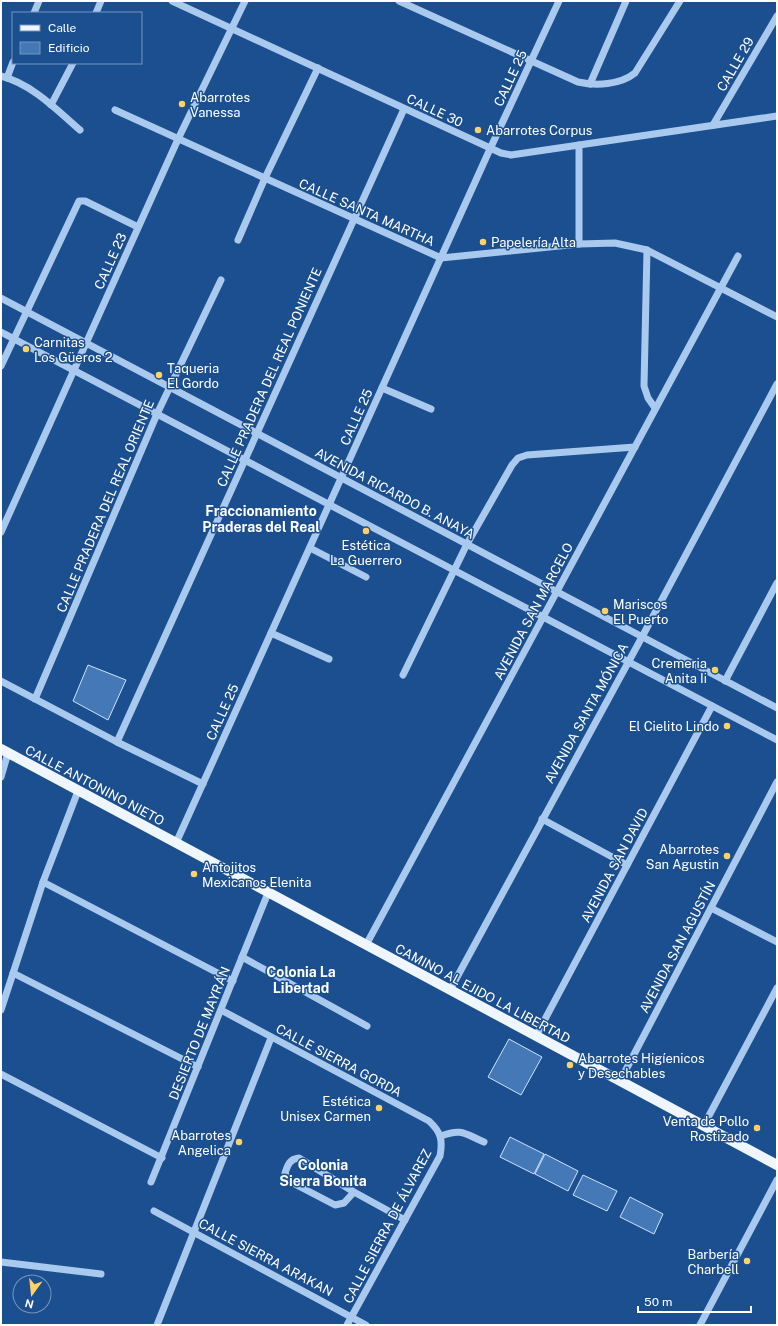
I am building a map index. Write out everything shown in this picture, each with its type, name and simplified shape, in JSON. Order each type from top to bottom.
[{"type":"main road","name":"CALLE ANTONINO NIETO","points":[[4,751],[176,844]]},
{"type":"main road","name":"CAMINO AL EJIDO LA LIBERTAD","points":[[176,844],[777,1165]]},
{"type":"street","points":[[34,12],[39,1]]},
{"type":"street","points":[[96,12],[101,1]]},
{"type":"street","name":"CALLE 30","points":[[172,1],[490,149],[511,155],[777,116]]},
{"type":"street","name":"CALLE 23","points":[[1,532],[87,344],[138,227],[244,1]]},
{"type":"street","points":[[399,1],[578,82],[590,84],[618,81],[628,78],[635,73],[680,1]]},
{"type":"street","name":"CALLE 25","points":[[176,844],[490,149],[559,1]]},
{"type":"street","points":[[590,84],[626,1]]},
{"type":"street","name":"CALLE 29","points":[[713,125],[777,16]]},
{"type":"street","points":[[12,64],[4,77],[37,94],[80,130]]},
{"type":"street","points":[[51,105],[72,64]]},
{"type":"street","points":[[238,240],[265,178],[318,68]]},
{"type":"street","name":"CALLE PRADERA DEL REAL PONIENTE","points":[[117,742],[404,109]]},
{"type":"street","name":"CALLE SANTA MARTHA","points":[[115,110],[441,258],[579,244],[615,243],[647,250],[777,317]]},
{"type":"street","points":[[579,145],[579,244]]},
{"type":"street","points":[[1,366],[78,201],[85,201],[138,227]]},
{"type":"street","points":[[647,250],[644,386],[648,398],[655,408]]},
{"type":"street","name":"AVENIDA SAN MARCELO","points":[[366,945],[738,256]]},
{"type":"street","name":"CALLE PRADERA DEL REAL ORIENTE","points":[[35,699],[157,414],[221,280]]},
{"type":"street","name":"AVENIDA RICARDO B. ANAYA","points":[[1,298],[777,708]]},
{"type":"street","points":[[1,332],[777,740]]},
{"type":"street","name":"AVENIDA SANTA MÓNICA","points":[[450,990],[642,637],[777,384]]},
{"type":"street","points":[[382,388],[431,409]]},
{"type":"street","points":[[403,675],[467,544],[512,465],[518,458],[527,455],[635,447]]},
{"type":"street","points":[[310,548],[366,577]]},
{"type":"street","points":[[725,681],[777,583]]},
{"type":"street","points":[[271,633],[329,659]]},
{"type":"street","points":[[1,681],[117,742],[203,784]]},
{"type":"street","name":"AVENIDA SAN DAVID","points":[[536,1036],[712,706]]},
{"type":"street","points":[[1,777],[4,751]]},
{"type":"street","name":"AVENIDA SAN AGUSTÍN","points":[[620,1081],[777,782]]},
{"type":"street","points":[[1,1010],[43,882],[78,790]]},
{"type":"street","points":[[542,819],[627,865]]},
{"type":"street","points":[[43,882],[233,981]]},
{"type":"street","name":"DESIERTO DE MAYRÁN","points":[[151,1182],[268,893]]},
{"type":"street","points":[[711,908],[777,942]]},
{"type":"street","points":[[242,957],[367,1026]]},
{"type":"street","points":[[13,973],[198,1067]]},
{"type":"street","points":[[704,1125],[777,988]]},
{"type":"street","name":"CALLE SIERRA GORDA","points":[[221,1010],[429,1121],[438,1128],[441,1136]]},
{"type":"street","points":[[157,1325],[271,1038]]},
{"type":"street","points":[[1,1074],[162,1158]]},
{"type":"street","points":[[441,1136],[454,1131],[459,1131],[484,1142]]},
{"type":"street","name":"CALLE SIERRA DE ÁLVAREZ","points":[[347,1325],[440,1156],[442,1144],[441,1136]]},
{"type":"street","points":[[354,1192],[344,1203],[334,1205],[289,1181],[285,1173],[289,1163],[294,1159],[299,1158],[354,1192],[405,1220]]},
{"type":"street","points":[[700,1325],[777,1180]]},
{"type":"street","name":"CALLE SIERRA ARAKAN","points":[[154,1211],[366,1325]]},
{"type":"street","points":[[1,1262],[101,1274]]},
{"type":"building","points":[[88,665],[126,680],[108,720],[73,701]]},
{"type":"building","points":[[509,1039],[542,1057],[521,1095],[488,1077]]},
{"type":"building","points":[[510,1137],[544,1154],[534,1174],[500,1157]]},
{"type":"building","points":[[545,1154],[578,1171],[568,1191],[535,1174]]},
{"type":"building","points":[[583,1175],[617,1191],[607,1211],[573,1195]]},
{"type":"building","points":[[630,1197],[663,1214],[654,1234],[620,1217]]},
{"type":"place","name":"Abarrotes Vanessa","points":[[182,104]]},
{"type":"place","name":"Abarrotes Corpus","points":[[478,130]]},
{"type":"place","name":"Papelería Alta","points":[[483,242]]},
{"type":"place","name":"Carnitas Los Güeros 2","points":[[26,349]]},
{"type":"place","name":"Taqueria El Gordo","points":[[159,375]]},
{"type":"place","name":"Estética La Guerrero","points":[[366,531]]},
{"type":"place","name":"Mariscos El Puerto","points":[[605,611]]},
{"type":"place","name":"Cremeria Anita Ii","points":[[715,670]]},
{"type":"place","name":"El Cielito Lindo","points":[[727,726]]},
{"type":"place","name":"Abarrotes San Agustin","points":[[727,856]]},
{"type":"place","name":"Antojitos Mexicanos Elenita","points":[[194,874]]},
{"type":"place","name":"Abarrotes Higíenicos y Desechables","points":[[570,1065]]},
{"type":"place","name":"Estética Unisex Carmen","points":[[379,1108]]},
{"type":"place","name":"Venta de Pollo Rostizado","points":[[757,1128]]},
{"type":"place","name":"Abarrotes Angelica","points":[[239,1142]]},
{"type":"place","name":"Barbería Charbell","points":[[747,1261]]},
{"type":"district","name":"Fraccionamiento Praderas del Real","points":[[261,520]]},
{"type":"district","name":"Colonia La Libertad","points":[[301,980]]},
{"type":"district","name":"Colonia Sierra Bonita","points":[[323,1174]]}]
